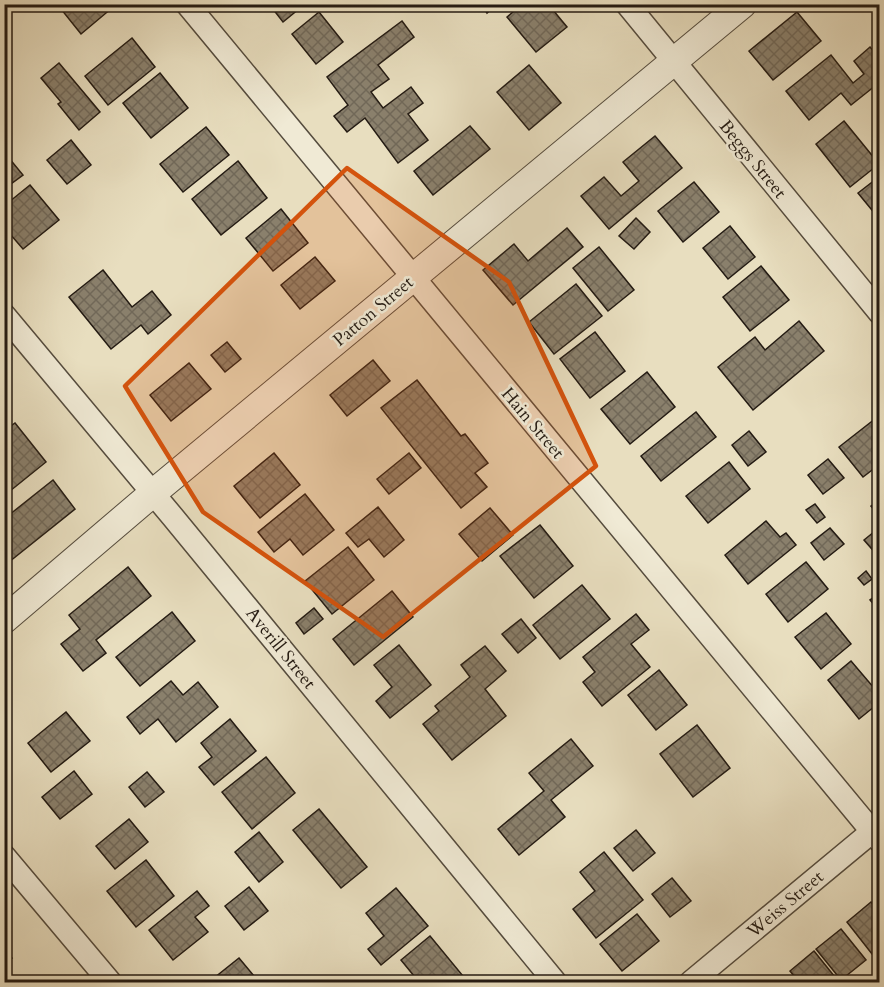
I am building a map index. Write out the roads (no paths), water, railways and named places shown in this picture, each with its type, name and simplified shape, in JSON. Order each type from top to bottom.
[{"type":"street","name":"Hain Street","points":[[187,4],[877,832]]},
{"type":"street","name":"Beggs Street","points":[[627,4],[879,313]]},
{"type":"street","name":"Patton Street","points":[[4,620],[153,493],[743,4]]},
{"type":"street","name":"Averill Street","points":[[4,315],[555,982]]},
{"type":"street","name":"Weiss Street","points":[[691,982],[877,832]]},
{"type":"street","points":[[4,856],[110,982]]}]
